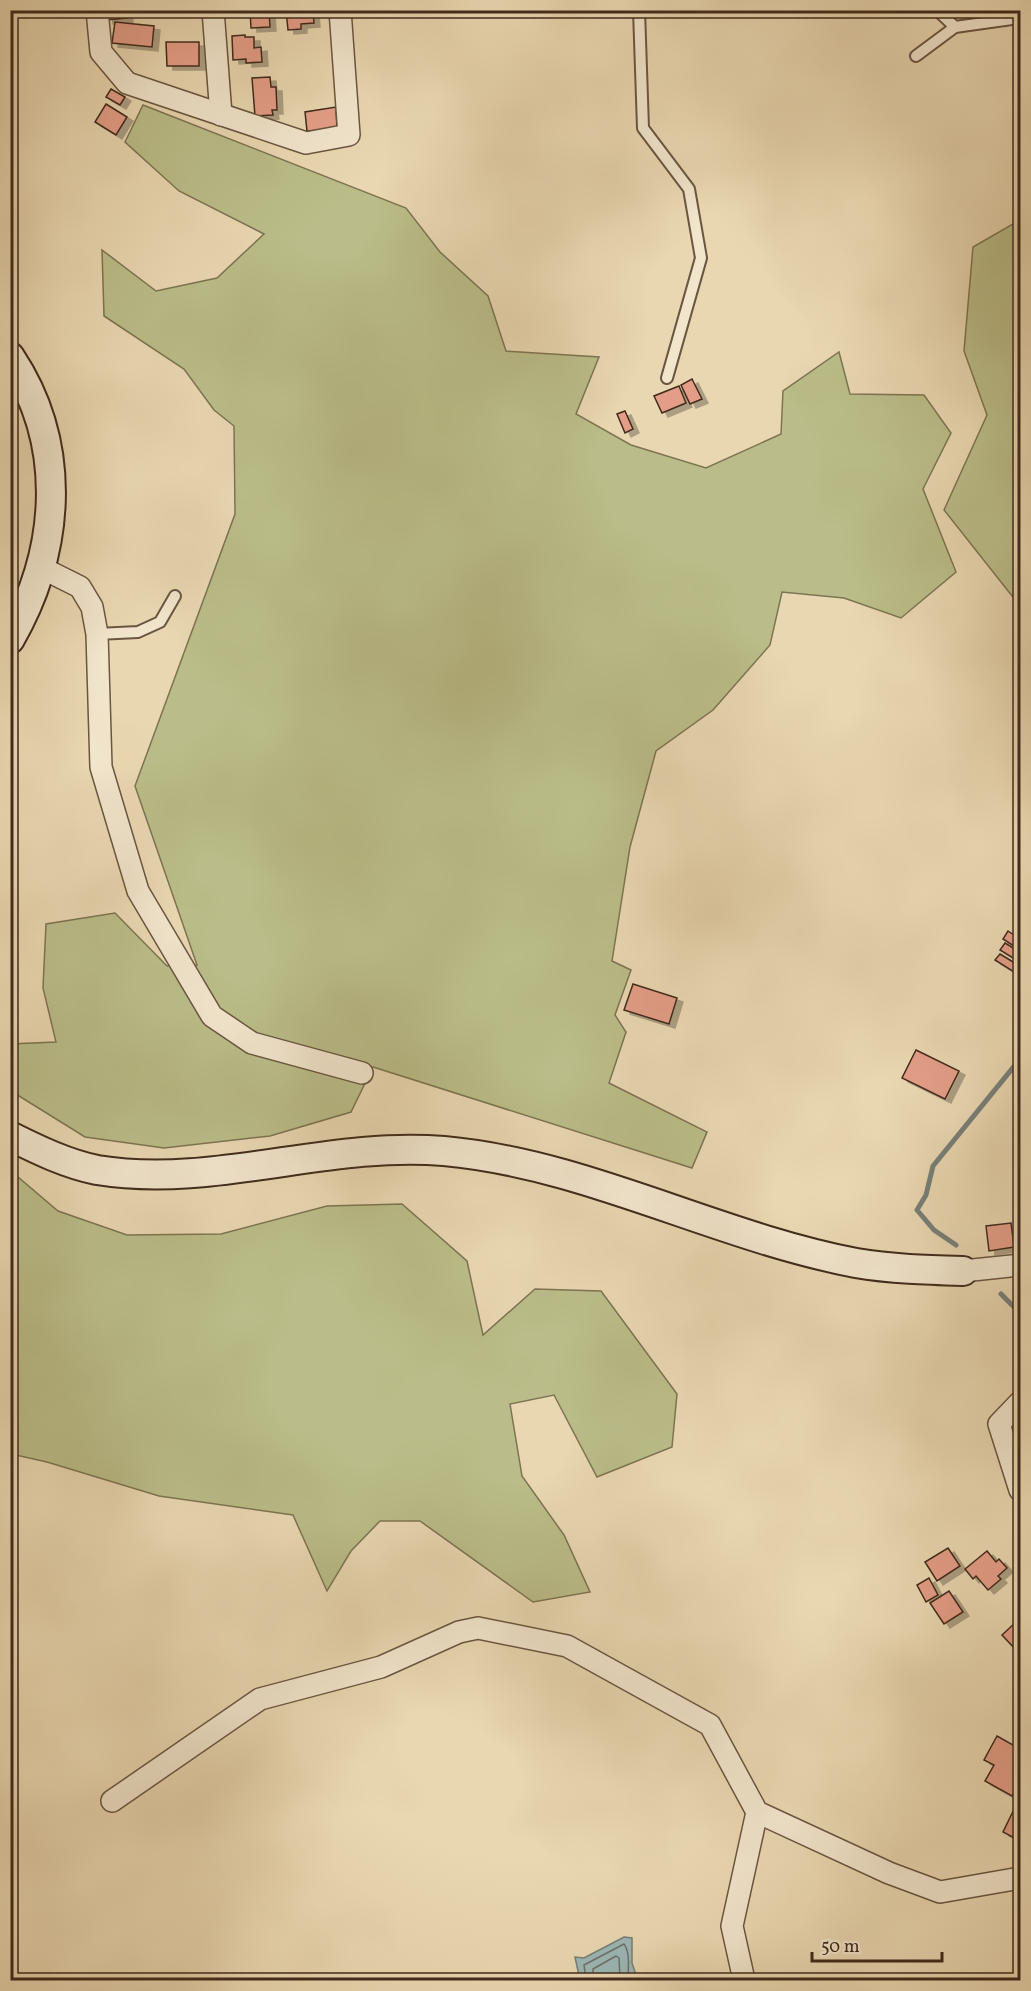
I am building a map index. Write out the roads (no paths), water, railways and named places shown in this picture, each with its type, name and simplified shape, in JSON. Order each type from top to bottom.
[{"type":"street","points":[[98,10],[101,52],[127,83],[306,143],[348,135],[340,10]]},
{"type":"street","points":[[213,10],[221,114]]},
{"type":"street","points":[[10,357],[26,381],[44,435],[52,479],[42,568],[10,639]]},
{"type":"street","points":[[42,568],[80,587],[92,607],[97,634],[101,767],[138,891],[212,1016],[252,1043],[362,1073]]},
{"type":"street","points":[[10,1136],[45,1153],[94,1169],[138,1175],[183,1175],[355,1151],[441,1151],[490,1156],[563,1174],[740,1232],[855,1263],[909,1270],[963,1271],[1020,1265]]},
{"type":"street","points":[[1020,1402],[999,1424],[1020,1491]]},
{"type":"street","points":[[112,1801],[260,1699],[381,1667],[459,1632],[478,1628],[567,1646],[710,1725],[757,1812],[889,1873],[940,1892],[1020,1878]]},
{"type":"street","points":[[744,1980],[732,1926],[757,1812]]},
{"type":"lane","points":[[639,10],[643,128],[689,189],[701,258],[667,378]]},
{"type":"lane","points":[[937,10],[955,27]]},
{"type":"lane","points":[[916,56],[955,27],[1020,18]]},
{"type":"lane","points":[[97,634],[138,632],[160,622],[176,596]]},
{"type":"water","points":[[624,1937],[632,1938],[632,1963],[636,1975],[631,1980],[580,1980],[575,1957],[584,1958]]},
{"type":"waterway","points":[[956,1245],[934,1230],[917,1210],[926,1195],[933,1166],[1020,1059]]},
{"type":"waterway","points":[[1001,1294],[1020,1313]]}]
